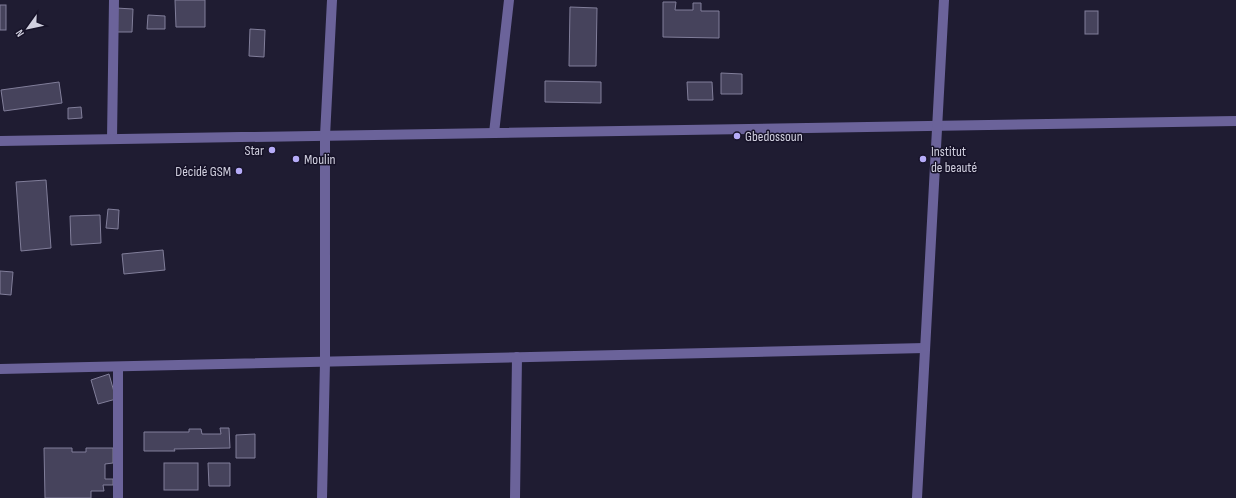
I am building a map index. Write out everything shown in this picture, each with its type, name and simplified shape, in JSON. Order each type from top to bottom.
[{"type":"street","points":[[112,139],[114,0]]},
{"type":"street","points":[[322,498],[325,362],[325,136],[332,0]]},
{"type":"street","points":[[494,133],[509,0]]},
{"type":"street","points":[[917,498],[944,0]]},
{"type":"street","points":[[0,141],[1236,120]]},
{"type":"street","points":[[0,369],[925,348]]},
{"type":"street","points":[[515,498],[517,357]]},
{"type":"street","points":[[118,367],[118,498]]},
{"type":"building","points":[[175,0],[205,0],[205,27],[176,27]]},
{"type":"building","points":[[663,2],[676,2],[675,10],[693,10],[693,3],[701,3],[701,11],[719,11],[719,38],[663,37]]},
{"type":"building","points":[[0,5],[6,5],[6,30],[0,30]]},
{"type":"building","points":[[570,7],[597,8],[596,66],[569,66]]},
{"type":"building","points":[[116,8],[133,9],[132,32],[116,32]]},
{"type":"building","points":[[1085,11],[1098,11],[1098,34],[1085,34]]},
{"type":"building","points":[[148,15],[165,16],[165,29],[147,29]]},
{"type":"building","points":[[250,29],[265,30],[264,57],[249,56]]},
{"type":"building","points":[[721,73],[742,74],[742,94],[721,94]]},
{"type":"building","points":[[545,81],[601,82],[601,103],[545,102]]},
{"type":"building","points":[[59,82],[62,103],[4,111],[1,90]]},
{"type":"building","points":[[687,82],[712,82],[713,100],[688,100]]},
{"type":"building","points":[[81,107],[82,118],[68,119],[68,108]]},
{"type":"building","points":[[46,180],[51,248],[21,251],[16,182]]},
{"type":"building","points":[[108,209],[119,210],[118,229],[106,228]]},
{"type":"building","points":[[100,215],[101,243],[71,245],[70,216]]},
{"type":"building","points":[[163,250],[165,270],[124,274],[122,254]]},
{"type":"building","points":[[0,271],[13,272],[11,295],[0,294]]},
{"type":"building","points":[[109,374],[116,399],[98,404],[91,380]]},
{"type":"building","points":[[220,428],[229,428],[230,448],[144,451],[144,432],[189,432],[189,429],[201,429],[202,434],[221,434]]},
{"type":"building","points":[[255,434],[255,458],[236,458],[236,435]]},
{"type":"building","points":[[44,448],[72,448],[72,452],[86,452],[86,448],[113,448],[113,463],[105,464],[105,479],[113,479],[113,485],[103,485],[104,491],[91,491],[91,498],[45,498]]},
{"type":"building","points":[[164,463],[198,463],[198,490],[164,490]]},
{"type":"building","points":[[208,463],[230,463],[230,486],[209,486]]},
{"type":"place","name":"Gbedossoun","points":[[737,136]]},
{"type":"place","name":"Star","points":[[272,150]]},
{"type":"place","name":"Moulin","points":[[296,159]]},
{"type":"place","name":"Institut de beauté","points":[[923,159]]},
{"type":"place","name":"Décidé GSM","points":[[239,171]]}]
